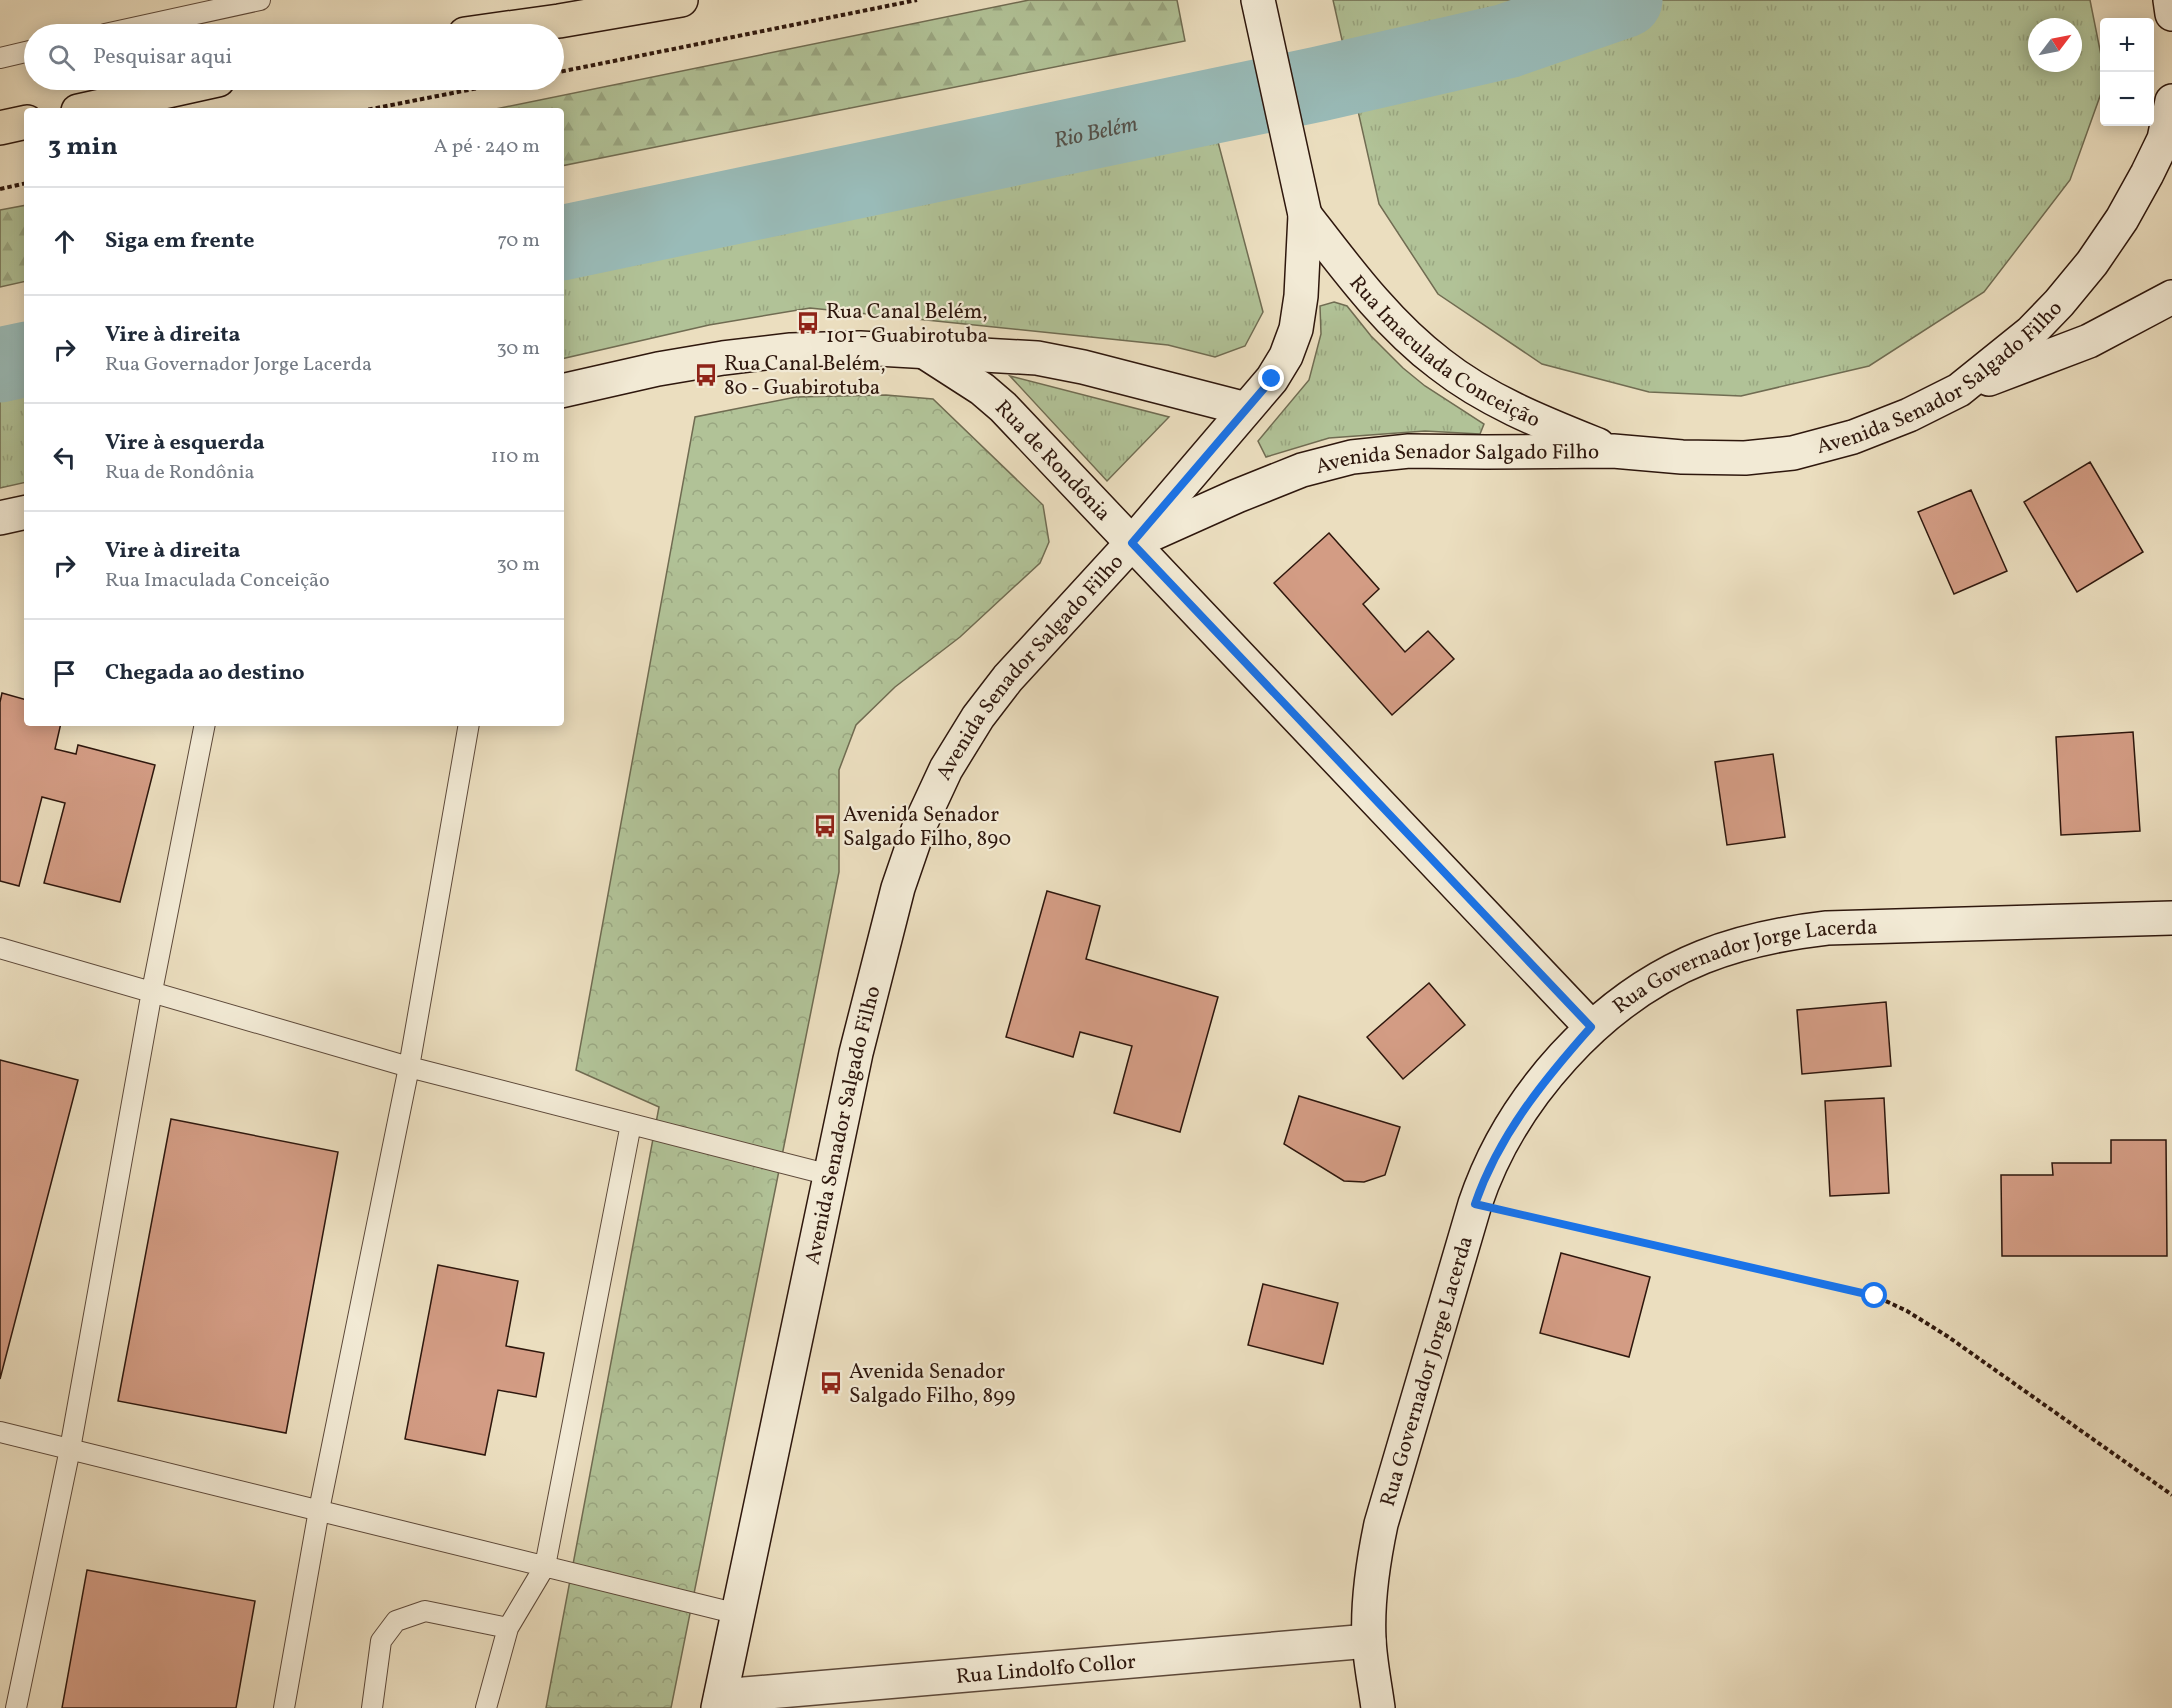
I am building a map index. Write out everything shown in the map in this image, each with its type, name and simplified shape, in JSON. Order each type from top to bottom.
[{"type":"highway","points":[[537,24],[681,0]]},
{"type":"highway","points":[[92,108],[173,90]]},
{"type":"highway","points":[[0,128],[24,123]]},
{"type":"main road","name":"Rua Imaculada Conceição","points":[[1132,543],[1272,379],[1286,356],[1296,329],[1301,296],[1305,215],[1258,0]]},
{"type":"main road","points":[[2170,0],[2172,14]]},
{"type":"main road","name":"Avenida Senador Salgado Filho","points":[[719,1702],[859,1042],[898,888],[919,827],[946,770],[978,717],[1037,644],[1132,543],[1302,470],[1353,457],[1409,450],[1613,451],[1682,457],[1744,458],[1793,453],[1853,437],[1909,415],[1959,390],[2031,332],[2059,303],[2092,262],[2122,219],[2164,139],[2172,101]]},
{"type":"main road","name":"Rua Imaculada Conceição","points":[[1305,215],[1377,304],[1405,334],[1440,364],[1485,394],[1533,418],[1613,451]]},
{"type":"main road","points":[[1959,390],[2089,341],[2172,297]]},
{"type":"main road","points":[[564,390],[658,369],[723,358],[780,352],[860,348],[1037,358],[1083,367],[1246,409]]},
{"type":"main road","name":"Rua de Rondônia","points":[[923,351],[982,389],[1003,407],[1591,1027]]},
{"type":"main road","points":[[0,518],[24,513]]},
{"type":"main road","name":"Rua Governador Jorge Lacerda","points":[[1378,1708],[1369,1641],[1369,1605],[1372,1572],[1381,1524],[1475,1204],[1493,1160],[1524,1108],[1556,1066],[1591,1027],[1662,976],[1723,950],[1784,933],[1839,927],[2172,918]]},
{"type":"main road","name":"Rua Lindolfo Collor","points":[[719,1702],[1369,1641]]},
{"type":"lane","points":[[151,24],[260,0]]},
{"type":"lane","points":[[0,58],[24,52]]},
{"type":"lane","points":[[16,1708],[70,1449],[152,991],[204,726]]},
{"type":"lane","points":[[284,1708],[319,1510],[409,1067],[468,726]]},
{"type":"lane","points":[[0,948],[409,1067],[830,1175]]},
{"type":"lane","points":[[486,1708],[508,1628],[545,1566],[631,1124]]},
{"type":"lane","points":[[0,1432],[738,1614]]},
{"type":"lane","points":[[372,1708],[381,1641],[396,1621],[425,1611],[508,1628]]},
{"type":"path","points":[[564,71],[917,0]]},
{"type":"path","points":[[376,108],[468,90]]},
{"type":"path","points":[[0,189],[24,184]]},
{"type":"path","points":[[1475,1204],[1875,1296],[1907,1311],[1947,1336],[2172,1495]]},
{"type":"green space","points":[[1029,0],[1177,0],[1185,41],[564,165],[564,108],[501,108]]},
{"type":"green space","points":[[1333,0],[2090,0],[2100,50],[2100,96],[2070,180],[1984,292],[1869,366],[1741,396],[1649,392],[1542,364],[1438,294],[1379,204]]},
{"type":"green space","points":[[1218,142],[1263,312],[1245,346],[1215,357],[1168,345],[810,308],[709,325],[564,358],[564,261],[695,233]]},
{"type":"green space","points":[[24,206],[24,282],[0,287],[0,210]]},
{"type":"green space","points":[[1334,302],[1347,306],[1371,336],[1425,386],[1484,424],[1480,434],[1425,431],[1329,438],[1266,457],[1258,441],[1309,380],[1321,334],[1320,306]]},
{"type":"green space","points":[[1010,376],[1169,417],[1107,481]]},
{"type":"green space","points":[[24,379],[24,483],[0,488],[0,384]]},
{"type":"green space","points":[[886,395],[933,399],[1043,505],[1049,542],[1040,563],[960,637],[895,687],[856,725],[839,770],[839,872],[671,1708],[546,1708],[659,1107],[576,1070],[695,417],[796,397]]},
{"type":"building","points":[[2090,462],[2143,552],[2077,592],[2024,502]]},
{"type":"building","points":[[1971,490],[2007,571],[1954,594],[1918,512]]},
{"type":"building","points":[[1329,533],[1379,589],[1363,604],[1405,652],[1428,631],[1454,659],[1392,715],[1274,583]]},
{"type":"building","points":[[2,693],[24,699],[24,726],[60,726],[55,749],[76,754],[78,745],[155,765],[120,902],[44,883],[65,803],[42,797],[19,886],[0,881],[0,702]]},
{"type":"building","points":[[2133,732],[2140,831],[2061,835],[2056,737]]},
{"type":"building","points":[[1773,754],[1785,837],[1727,845],[1715,762]]},
{"type":"building","points":[[1047,891],[1100,906],[1086,959],[1218,997],[1180,1132],[1114,1113],[1132,1046],[1080,1032],[1073,1057],[1006,1037]]},
{"type":"building","points":[[1429,983],[1465,1025],[1403,1079],[1367,1037]]},
{"type":"building","points":[[1886,1002],[1891,1066],[1802,1074],[1797,1010]]},
{"type":"building","points":[[0,1060],[78,1080],[0,1379]]},
{"type":"building","points":[[1299,1096],[1400,1127],[1385,1175],[1364,1182],[1344,1181],[1284,1144]]},
{"type":"building","points":[[1884,1098],[1889,1193],[1830,1196],[1825,1101]]},
{"type":"building","points":[[171,1119],[338,1152],[286,1433],[118,1401]]},
{"type":"building","points":[[2111,1140],[2166,1140],[2167,1256],[2002,1256],[2001,1175],[2053,1175],[2052,1163],[2111,1163]]},
{"type":"building","points":[[1561,1253],[1650,1277],[1629,1357],[1540,1333]]},
{"type":"building","points":[[438,1265],[518,1281],[506,1346],[544,1353],[536,1397],[498,1390],[485,1455],[405,1439]]},
{"type":"building","points":[[1263,1284],[1338,1303],[1323,1364],[1248,1345]]},
{"type":"building","points":[[87,1570],[255,1601],[236,1708],[62,1708]]},
{"type":"waterway","name":"Rio Belém","points":[[564,242],[1319,84],[1507,41],[1625,0]]},
{"type":"waterway","name":"Rio Belém","points":[[0,365],[24,360]]},
{"type":"place","name":"Rua Canal Belém, 101 - Guabirotuba","points":[[808,323]]},
{"type":"place","name":"Rua Canal Belém, 80 - Guabirotuba","points":[[706,375]]},
{"type":"place","name":"Avenida Senador Salgado Filho, 890","points":[[825,826]]},
{"type":"place","name":"Avenida Senador Salgado Filho, 899","points":[[831,1383]]},
{"type":"route","points":[[1272,379],[1132,543],[1591,1027],[1529,1099],[1493,1160],[1475,1204],[1875,1296]]}]
